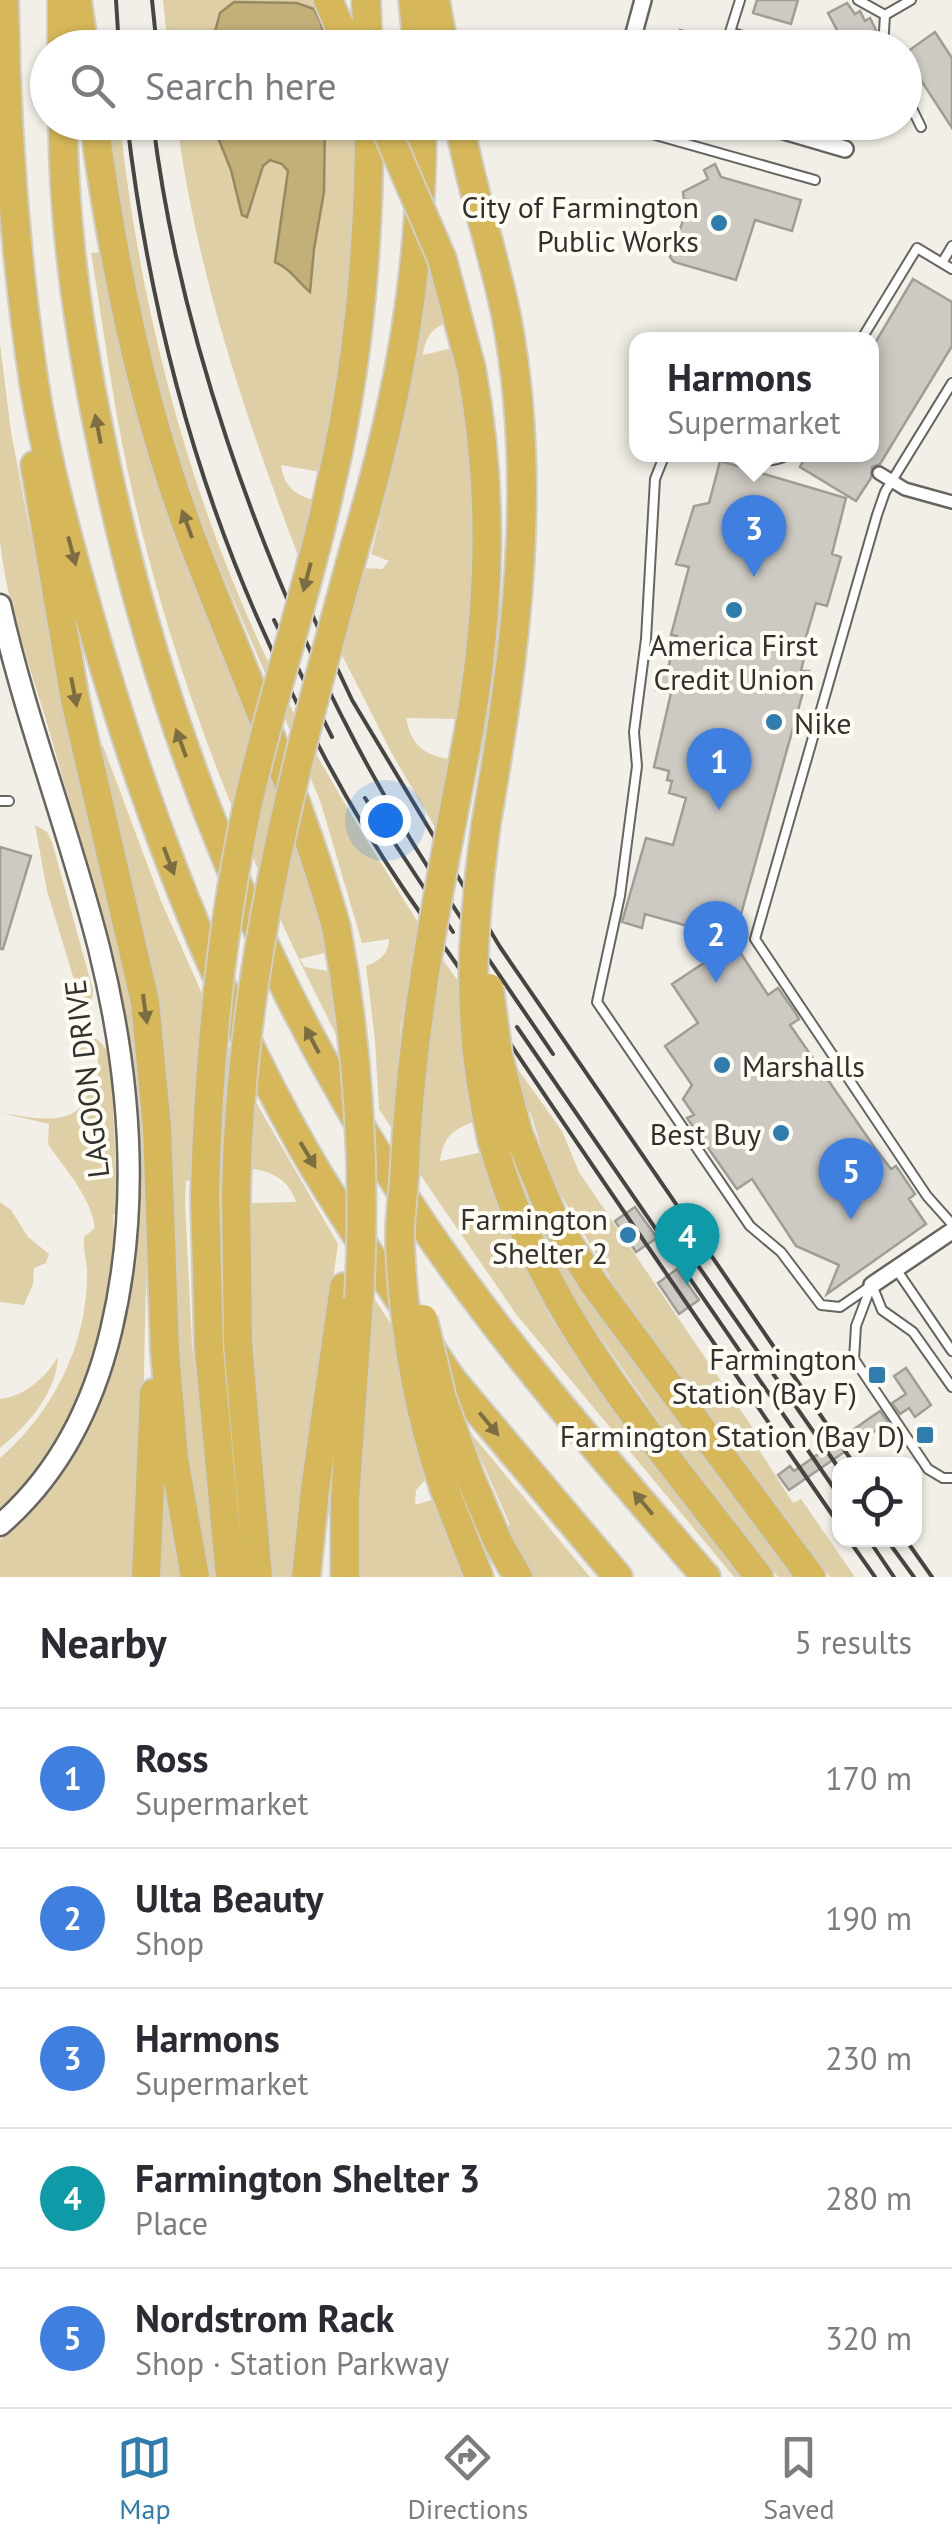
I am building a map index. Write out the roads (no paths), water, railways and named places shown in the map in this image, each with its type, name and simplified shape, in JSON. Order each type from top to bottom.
[{"type":"highway","points":[[4,0],[6,95],[30,434],[75,700],[145,1002],[157,1127],[160,1247],[174,1458],[195,1577]]},
{"type":"highway","points":[[62,0],[62,30]]},
{"type":"highway","points":[[78,0],[82,30]]},
{"type":"highway","points":[[328,0],[340,30]]},
{"type":"highway","points":[[366,0],[367,30]]},
{"type":"highway","points":[[413,0],[416,30]]},
{"type":"highway","points":[[435,0],[441,30]]},
{"type":"highway","points":[[64,140],[81,342],[119,534],[177,732],[246,910],[336,1086],[416,1214],[520,1358],[706,1577]]},
{"type":"highway","points":[[96,140],[132,338],[164,457],[188,528],[300,807],[336,927],[352,1024],[363,1219],[314,1489],[306,1577]]},
{"type":"highway","points":[[230,1577],[210,1362],[205,1194],[212,1040],[235,870],[263,740],[331,482],[356,351],[365,256],[368,140]]},
{"type":"highway","points":[[391,140],[442,260],[471,368],[485,461],[488,555],[483,636],[469,730],[417,1016],[400,1237],[407,1329],[425,1424],[518,1577]]},
{"type":"highway","points":[[258,1577],[238,1344],[236,1194],[247,1023],[267,895],[297,760],[388,429],[410,320],[420,225],[422,140]]},
{"type":"highway","points":[[463,140],[506,316],[522,442],[523,534],[518,606],[486,824],[489,999],[500,1066],[505,1136],[522,1230],[564,1313],[604,1372],[759,1577]]},
{"type":"highway","points":[[16,249],[35,388],[73,556],[119,722],[168,860],[209,956],[303,1148],[452,1380],[618,1577]]},
{"type":"highway","points":[[505,1136],[594,1284],[811,1577]]},
{"type":"highway","points":[[146,1577],[160,1247]]},
{"type":"highway","points":[[345,1577],[351,1293]]},
{"type":"highway","points":[[457,1482],[479,1577]]},
{"type":"street","points":[[635,30],[643,0]]},
{"type":"street","points":[[814,140],[845,149]]},
{"type":"street","points":[[879,473],[905,489],[952,502]]},
{"type":"street","name":"LAGOON DRIVE","points":[[0,1525],[43,1482],[85,1412],[117,1307],[129,1192],[128,1126],[108,986],[1,617]]},
{"type":"street","points":[[872,1286],[952,1228]]},
{"type":"lane","points":[[731,30],[740,0]]},
{"type":"lane","points":[[858,0],[884,15]]},
{"type":"lane","points":[[884,15],[911,0]]},
{"type":"lane","points":[[883,30],[884,15]]},
{"type":"lane","points":[[674,140],[815,180]]},
{"type":"lane","points":[[942,263],[952,246]]},
{"type":"lane","points":[[866,332],[917,248],[952,269]]},
{"type":"lane","points":[[952,383],[892,481],[873,528],[755,939],[952,1228]]},
{"type":"lane","points":[[662,462],[655,479],[646,639],[634,732],[637,766],[620,896],[597,1002],[750,1226],[781,1252],[821,1305],[840,1307],[872,1286]]},
{"type":"lane","points":[[896,1269],[952,1350]]},
{"type":"lane","points":[[872,1286],[882,1310],[913,1332],[952,1387]]},
{"type":"lane","points":[[872,1286],[856,1326],[854,1359],[928,1469],[952,1478]]},
{"type":"railway","points":[[116,0],[118,30]]},
{"type":"railway","points":[[152,0],[155,30]]},
{"type":"railway","points":[[129,140],[159,312],[191,436],[232,557],[307,723],[343,792],[405,891],[832,1514]]},
{"type":"railway","points":[[156,140],[181,280],[202,360],[227,440],[286,595],[354,740],[399,821],[553,1054]]},
{"type":"railway","points":[[295,578],[352,700],[500,947],[849,1457]]},
{"type":"railway","points":[[274,620],[332,737]]},
{"type":"railway","points":[[365,798],[453,932]]},
{"type":"railway","points":[[517,1027],[832,1485]]},
{"type":"railway","points":[[683,1244],[832,1458]]},
{"type":"railway","points":[[854,1547],[875,1577]]},
{"type":"railway","points":[[874,1547],[894,1577]]},
{"type":"railway","points":[[892,1547],[914,1577]]},
{"type":"railway","points":[[911,1547],[932,1577]]},
{"type":"place","name":"City of Farmington Public Works","points":[[719,223]]},
{"type":"place","name":"Harmons","points":[[754,577]]},
{"type":"place","name":"America First Credit Union","points":[[734,610]]},
{"type":"place","name":"Nike","points":[[774,722]]},
{"type":"place","name":"Ross","points":[[719,810]]},
{"type":"place","name":"Ulta Beauty","points":[[716,983]]},
{"type":"place","name":"Marshalls","points":[[722,1065]]},
{"type":"place","name":"Best Buy","points":[[781,1133]]},
{"type":"place","name":"Nordstrom Rack","points":[[851,1220]]},
{"type":"place","name":"Farmington Shelter 2","points":[[628,1235]]},
{"type":"place","name":"Farmington Shelter 3","points":[[687,1285]]},
{"type":"place","name":"Farmington Station (Bay F)","points":[[877,1375]]},
{"type":"place","name":"Farmington Station (Bay D)","points":[[925,1435]]}]
